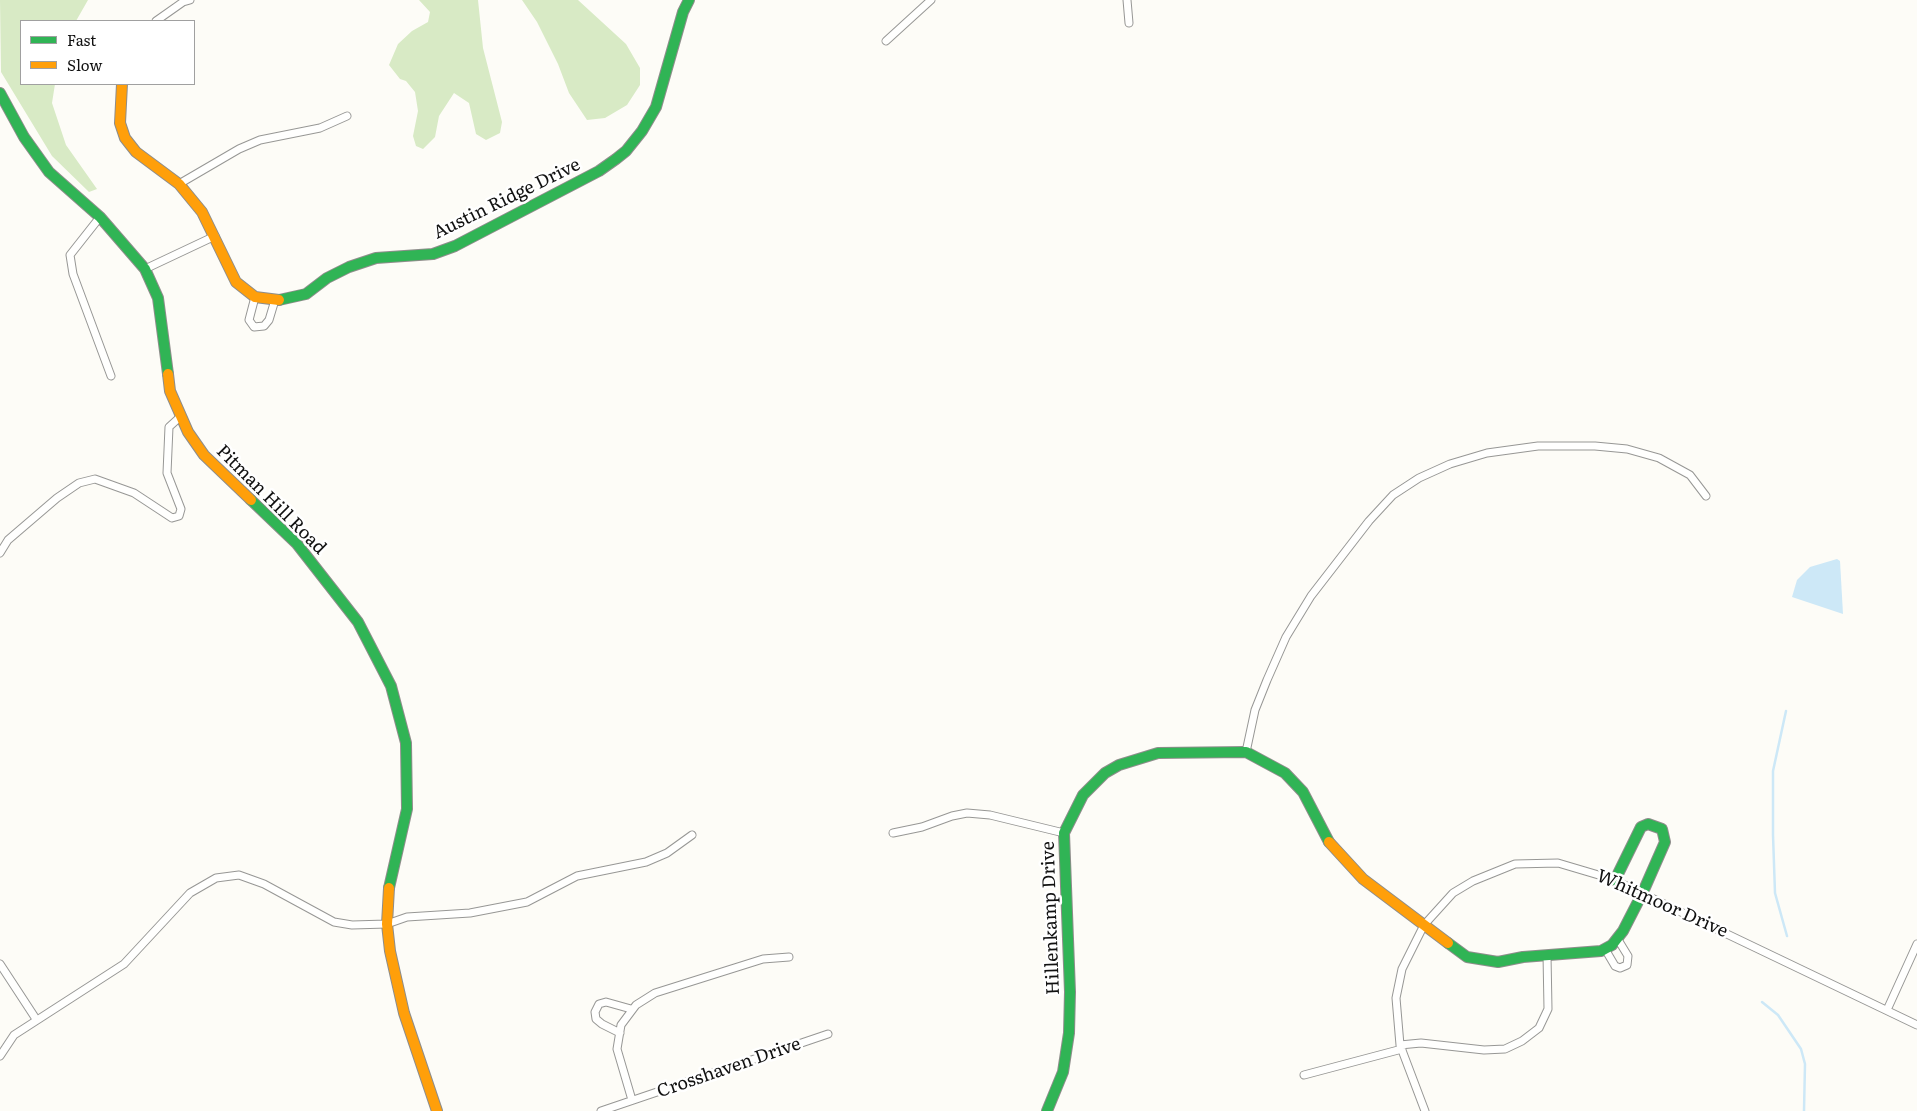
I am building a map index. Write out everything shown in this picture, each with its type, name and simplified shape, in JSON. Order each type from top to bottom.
[{"type":"street","points":[[157,20],[183,2],[190,0]]},
{"type":"street","name":"Austin Ridge Drive","points":[[255,297],[284,301],[306,294],[327,278],[349,267],[376,258],[433,254],[455,246],[599,171],[616,159],[635,141],[652,114],[683,12],[689,0]]},
{"type":"street","points":[[886,41],[931,0]]},
{"type":"street","points":[[1127,0],[1130,23]]},
{"type":"street","points":[[122,85],[120,123],[125,138],[136,152],[179,184],[202,212],[215,236],[228,269],[236,282],[255,297],[249,320],[254,327],[264,326],[269,320],[275,300]]},
{"type":"street","name":"Pitman Hill Road","points":[[0,93],[24,137],[49,172],[100,217],[145,270],[158,298],[170,391],[180,417],[204,456],[297,544],[358,622],[390,686],[406,743],[407,809],[388,894],[387,924],[390,951],[404,1013],[437,1111]]},
{"type":"street","points":[[179,184],[239,149],[260,140],[320,128],[347,116]]},
{"type":"street","points":[[100,217],[70,254],[73,274],[111,376]]},
{"type":"street","points":[[145,270],[215,236]]},
{"type":"street","points":[[0,553],[8,540],[57,498],[79,483],[95,478],[134,493],[172,518],[179,516],[181,510],[167,473],[169,427],[180,417]]},
{"type":"street","points":[[1246,752],[1254,710],[1286,637],[1311,596],[1369,521],[1393,496],[1420,478],[1450,464],[1487,453],[1538,446],[1595,446],[1628,449],[1659,458],[1690,475],[1706,496]]},
{"type":"street","name":"Hillenkamp Drive","points":[[1047,1111],[1063,1072],[1069,1033],[1070,992],[1064,833],[1083,795],[1105,773],[1119,765],[1158,754],[1246,752],[1285,773],[1303,792],[1332,848],[1363,879],[1467,957],[1481,961],[1498,962],[1605,949]]},
{"type":"street","points":[[893,833],[922,827],[952,816],[967,813],[990,815],[1064,833]]},
{"type":"street","points":[[1615,880],[1641,827],[1648,824],[1656,825],[1662,829],[1665,834],[1665,842],[1643,892],[1617,938],[1605,949],[1615,966],[1620,968],[1627,965],[1628,956],[1617,938]]},
{"type":"street","points":[[0,1056],[14,1035],[36,1019],[124,964],[190,893],[216,878],[239,875],[264,884],[334,922],[352,925],[387,924],[408,917],[470,913],[527,902],[577,876],[646,862],[667,853],[692,835]]},
{"type":"street","name":"Whitmoor Drive","points":[[1425,1111],[1401,1047],[1396,998],[1402,969],[1424,925],[1453,893],[1473,881],[1515,864],[1558,863],[1615,880],[1917,1025]]},
{"type":"street","points":[[1887,1010],[1917,944]]},
{"type":"street","points":[[1304,1075],[1421,1043],[1484,1050],[1505,1049],[1522,1041],[1539,1028],[1548,1009],[1547,955]]},
{"type":"street","points":[[632,1100],[617,1049],[621,1024],[632,1010],[655,993],[763,959],[789,957]]},
{"type":"street","points":[[0,964],[36,1019]]},
{"type":"street","points":[[620,1033],[596,1019],[595,1012],[600,1004],[606,1002],[632,1010]]},
{"type":"street","name":"Crosshaven Drive","points":[[601,1111],[828,1034]]},
{"type":"green space","points":[[0,0],[88,0],[77,20],[20,20],[20,85],[55,85],[52,103],[66,145],[97,189],[89,192],[52,156],[1,72]]},
{"type":"green space","points":[[419,0],[478,0],[483,48],[502,122],[500,133],[486,140],[476,134],[469,103],[454,93],[439,116],[435,137],[423,149],[416,146],[413,136],[418,111],[415,92],[406,81],[400,79],[389,65],[398,44],[412,31],[428,22],[430,12]]},
{"type":"green space","points":[[522,0],[578,0],[626,44],[640,68],[640,85],[627,105],[605,118],[587,120],[569,93],[558,64],[537,22]]},
{"type":"water","points":[[1837,559],[1840,561],[1843,614],[1792,597],[1797,580],[1810,567]]},
{"type":"waterway","points":[[1786,711],[1773,771],[1773,835],[1775,893],[1787,936]]},
{"type":"waterway","points":[[1762,1002],[1778,1015],[1801,1049],[1805,1064],[1804,1111]]},
{"type":"traffic: fast","points":[[279,300],[306,294],[327,278],[349,267],[376,258],[433,254],[455,246],[599,171],[616,159],[626,151],[642,131],[656,107],[683,12],[689,0]]},
{"type":"traffic: fast","points":[[0,93],[24,137],[49,172],[100,217],[145,269],[158,298],[168,374]]},
{"type":"traffic: fast","points":[[251,500],[297,544],[358,622],[391,686],[406,743],[407,809],[389,888]]},
{"type":"traffic: fast","points":[[1047,1111],[1063,1072],[1069,1033],[1070,992],[1064,833],[1083,795],[1105,773],[1119,765],[1158,753],[1246,752],[1285,773],[1303,792],[1329,842]]},
{"type":"traffic: fast","points":[[1448,943],[1467,957],[1498,962],[1523,957],[1601,951],[1612,945],[1623,931],[1643,892],[1665,842],[1662,829],[1648,824],[1641,827],[1615,880]]},
{"type":"traffic: slow","points":[[122,85],[120,123],[125,138],[136,152],[179,184],[202,212],[236,282],[255,297],[279,300]]},
{"type":"traffic: slow","points":[[168,374],[170,391],[188,432],[204,455],[251,500]]},
{"type":"traffic: slow","points":[[1329,842],[1363,879],[1448,943]]},
{"type":"traffic: slow","points":[[389,888],[387,924],[390,951],[404,1013],[437,1111]]}]
